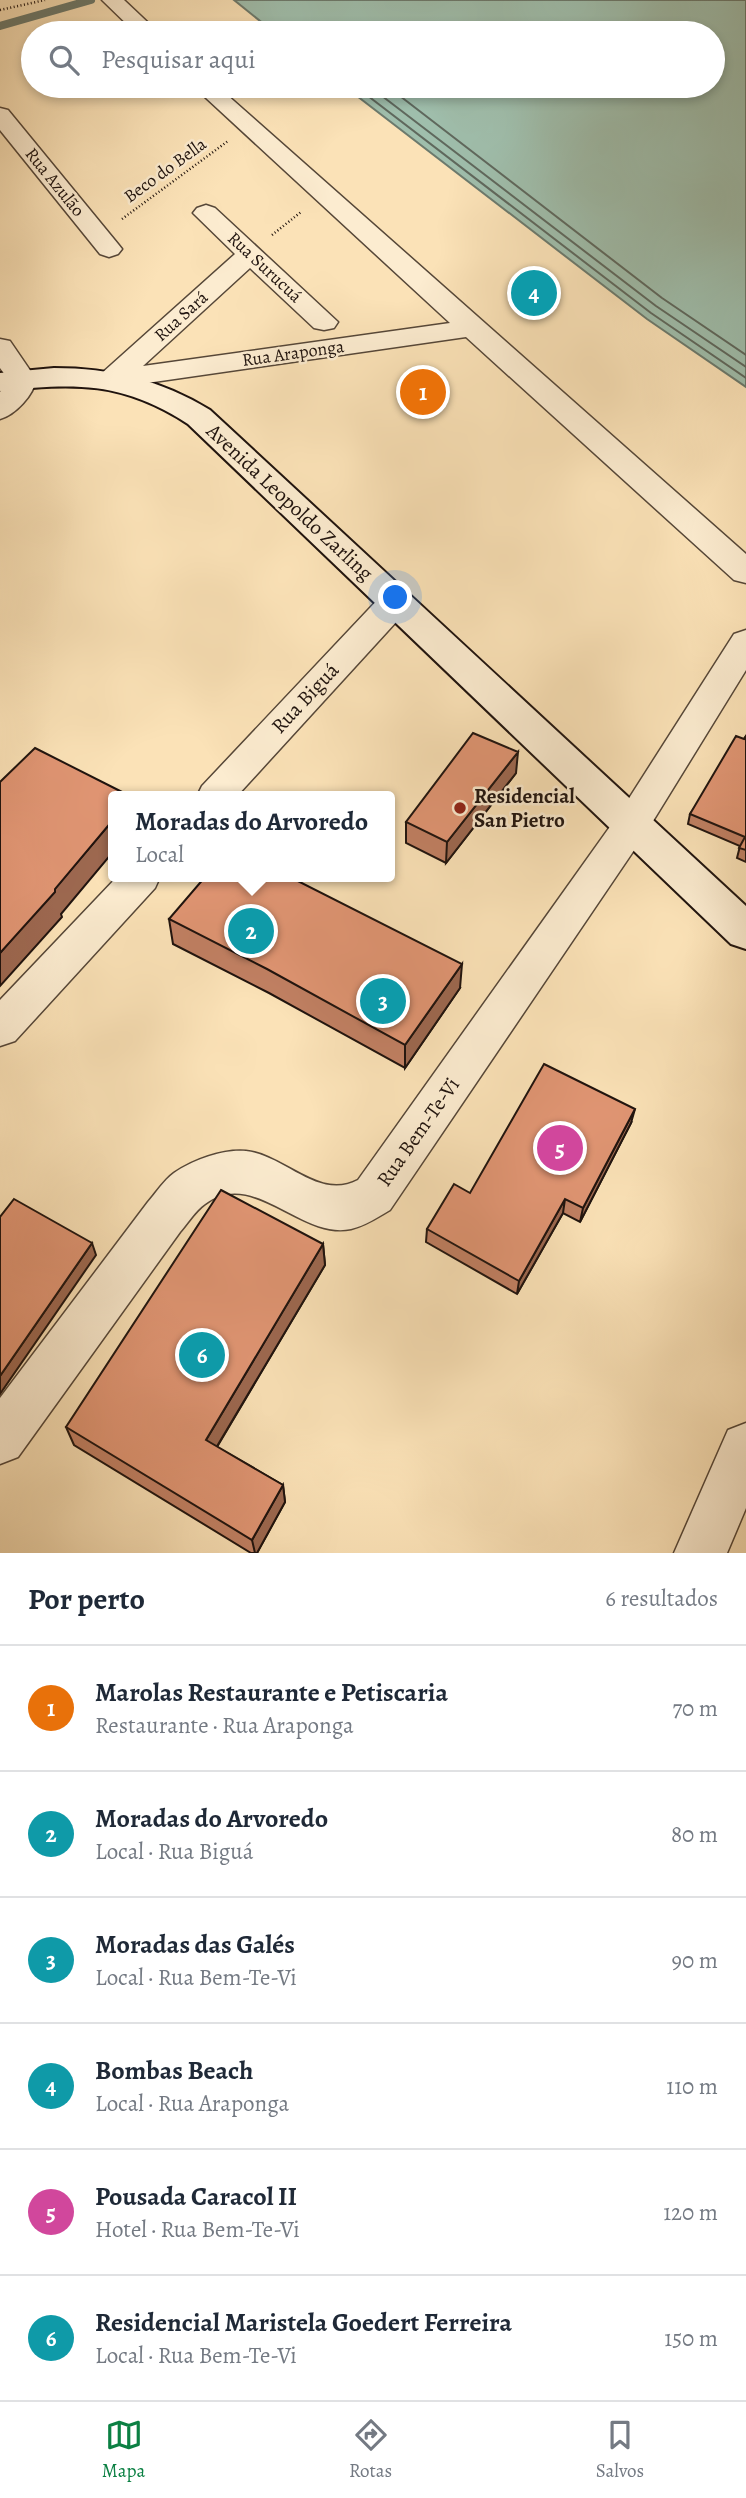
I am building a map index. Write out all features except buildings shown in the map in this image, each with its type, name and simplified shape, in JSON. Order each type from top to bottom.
[{"type":"main road","name":"Avenida Leopoldo Zarling","points":[[11,380],[112,379],[146,387],[175,399],[199,417],[746,932]]},
{"type":"street","points":[[113,1],[135,21]]},
{"type":"street","points":[[217,98],[746,572]]},
{"type":"street","name":"Rua Azulão","points":[[0,115],[104,242]]},
{"type":"street","name":"Rua Surucuá","points":[[206,213],[324,322]]},
{"type":"street","name":"Rua Sará","points":[[112,379],[250,254]]},
{"type":"street","name":"Rua Araponga","points":[[112,379],[473,328]]},
{"type":"street","points":[[0,347],[11,380],[21,386],[0,410]]},
{"type":"street","name":"Rua Biguá","points":[[220,791],[396,601]]},
{"type":"street","name":"Rua Bem-Te-Vi","points":[[0,1439],[164,1217],[188,1189],[215,1175],[247,1172],[325,1207],[350,1208],[374,1195],[632,824],[746,642]]},
{"type":"street","points":[[0,1028],[136,882]]},
{"type":"street","points":[[701,1553],[746,1448]]},
{"type":"path","points":[[0,10],[45,0]]},
{"type":"path","name":"Beco do Bella","points":[[104,242],[248,126]]},
{"type":"path","points":[[250,254],[322,194]]},
{"type":"water","points":[[234,0],[746,0],[746,387],[647,319],[360,98],[725,98],[725,21],[260,21]]},
{"type":"waterway","points":[[0,26],[91,0]]},
{"type":"place","name":"Bombas Beach","points":[[534,293]]},
{"type":"place","name":"Marolas Restaurante e Petiscaria","points":[[423,392]]},
{"type":"place","name":"Residencial San Pietro","points":[[460,808]]},
{"type":"place","name":"Moradas do Arvoredo","points":[[251,931]]},
{"type":"place","name":"Moradas das Galés","points":[[383,1001]]},
{"type":"place","name":"Pousada Caracol II","points":[[560,1148]]},
{"type":"place","name":"Residencial Maristela Goedert Ferreira","points":[[202,1355]]}]
